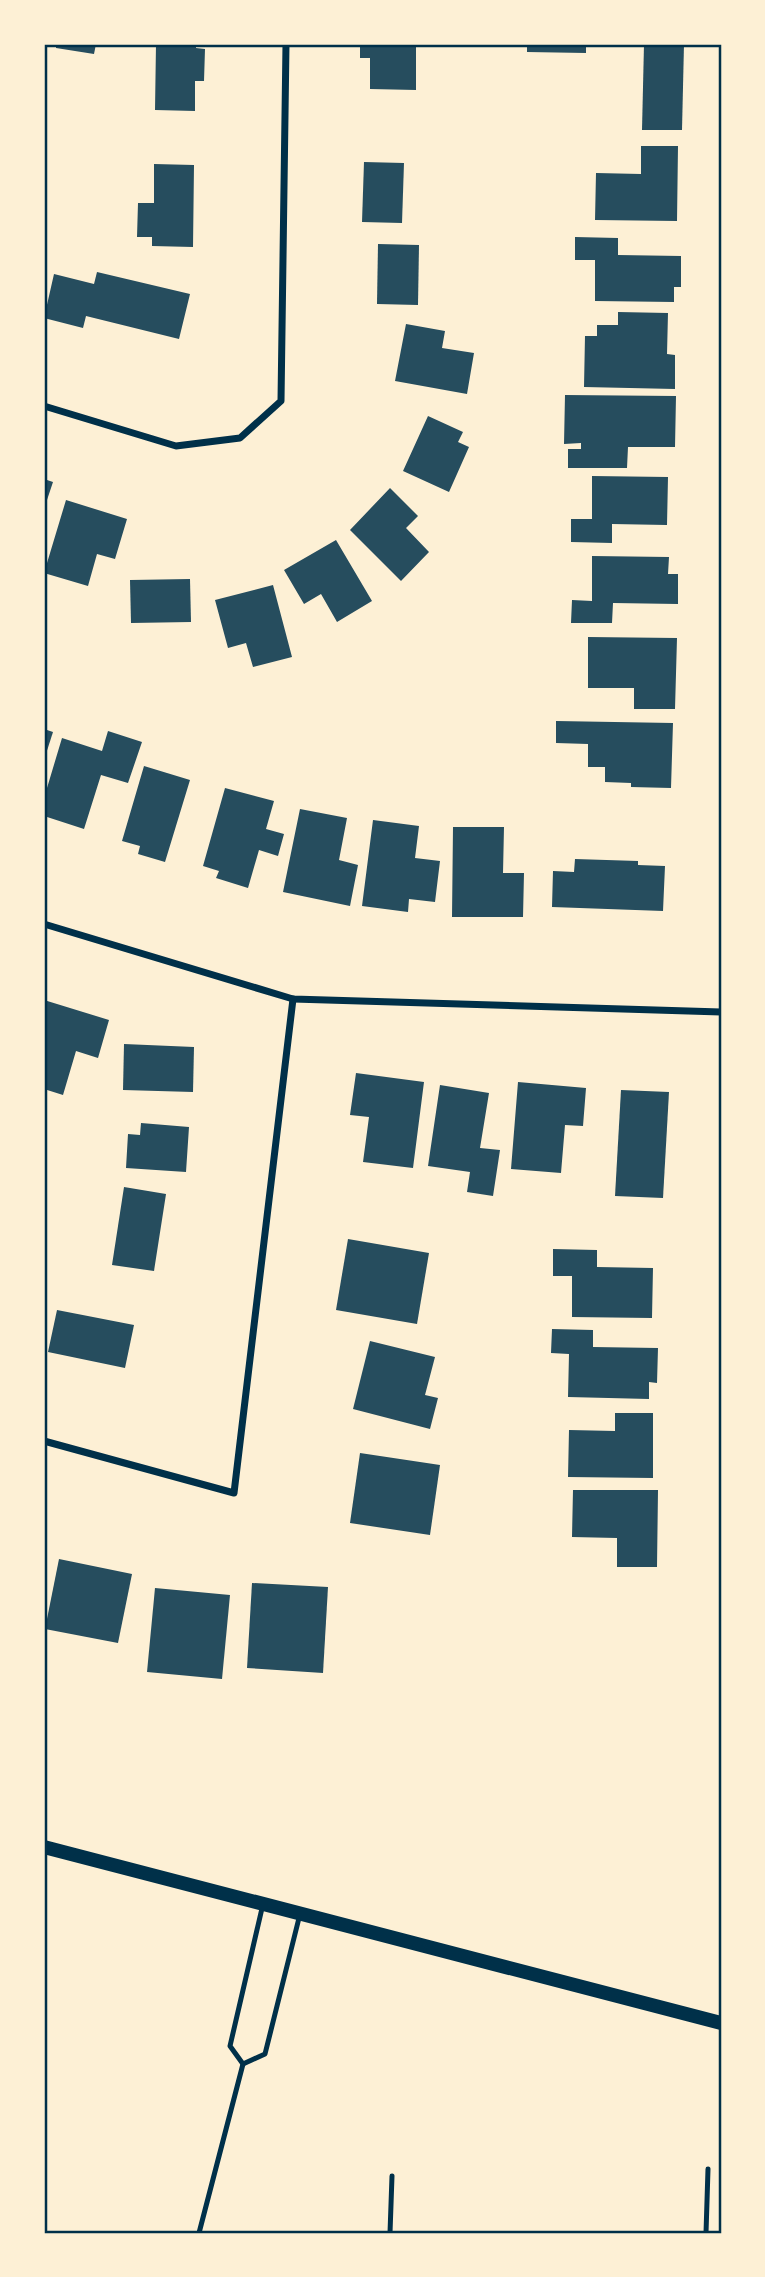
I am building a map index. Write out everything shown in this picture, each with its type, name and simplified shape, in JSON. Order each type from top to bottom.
[{"type":"main road","points":[[44,1847],[721,2023]]},
{"type":"street","points":[[44,406],[176,446],[240,438],[281,401],[286,44]]},
{"type":"street","points":[[44,924],[293,999],[721,1012]]},
{"type":"street","points":[[44,1441],[234,1493],[293,999]]},
{"type":"lane","points":[[243,2064],[230,2046],[264,1904]]},
{"type":"lane","points":[[243,2064],[265,2054],[300,1914]]},
{"type":"lane","points":[[208,2233],[199,2232],[243,2064]]},
{"type":"lane","points":[[706,2233],[708,2169]]},
{"type":"lane","points":[[390,2233],[392,2176]]},
{"type":"building","points":[[56,44],[96,44],[94,54],[56,48]]},
{"type":"building","points":[[156,44],[196,44],[196,48],[205,49],[204,81],[195,81],[195,111],[155,110]]},
{"type":"building","points":[[360,44],[416,44],[416,90],[370,89],[370,58],[360,58]]},
{"type":"building","points":[[527,44],[586,44],[586,53],[527,52]]},
{"type":"building","points":[[644,44],[684,44],[682,130],[642,130]]},
{"type":"building","points":[[641,146],[678,146],[677,221],[595,220],[596,173],[641,174]]},
{"type":"building","points":[[364,162],[404,163],[402,223],[362,222]]},
{"type":"building","points":[[154,164],[194,165],[193,247],[152,246],[152,237],[137,237],[138,203],[154,203]]},
{"type":"building","points":[[575,237],[618,238],[618,255],[681,256],[681,287],[674,287],[674,302],[595,301],[595,260],[575,260]]},
{"type":"building","points":[[378,244],[419,245],[418,305],[377,304]]},
{"type":"building","points":[[97,272],[190,294],[179,339],[86,316],[83,328],[44,318],[54,274],[94,284]]},
{"type":"building","points":[[618,312],[668,313],[667,354],[675,355],[675,389],[584,387],[585,336],[597,336],[597,325],[618,325]]},
{"type":"building","points":[[406,324],[445,331],[442,348],[474,353],[467,394],[395,381]]},
{"type":"building","points":[[565,395],[676,396],[675,447],[628,447],[627,468],[568,468],[568,449],[581,449],[581,443],[564,444]]},
{"type":"building","points":[[428,416],[463,432],[458,442],[469,447],[449,492],[403,471]]},
{"type":"building","points":[[592,476],[668,477],[667,525],[612,524],[612,543],[571,542],[571,519],[592,519]]},
{"type":"building","points":[[44,479],[53,482],[44,509]]},
{"type":"building","points":[[390,488],[418,516],[406,528],[429,552],[401,581],[350,530]]},
{"type":"building","points":[[66,500],[127,519],[115,559],[97,554],[88,586],[44,573]]},
{"type":"building","points":[[336,540],[372,601],[337,622],[321,594],[304,604],[284,570]]},
{"type":"building","points":[[592,556],[669,557],[668,574],[678,574],[678,604],[613,603],[612,623],[571,623],[572,600],[592,601]]},
{"type":"building","points":[[190,579],[191,622],[131,623],[130,580]]},
{"type":"building","points":[[273,585],[292,657],[253,667],[246,643],[228,648],[215,600]]},
{"type":"building","points":[[588,637],[677,638],[675,709],[634,709],[634,688],[588,688]]},
{"type":"building","points":[[556,721],[673,723],[671,788],[631,787],[631,783],[605,782],[605,767],[588,767],[588,744],[556,743]]},
{"type":"building","points":[[44,729],[53,732],[44,760]]},
{"type":"building","points":[[108,731],[142,742],[128,783],[101,775],[84,829],[44,816],[44,798],[62,738],[102,751]]},
{"type":"building","points":[[144,766],[190,780],[165,862],[138,854],[140,846],[122,841]]},
{"type":"building","points":[[225,788],[274,801],[266,829],[284,834],[278,856],[259,850],[248,888],[216,878],[219,871],[203,866]]},
{"type":"building","points":[[300,809],[347,818],[339,860],[358,865],[350,906],[283,892]]},
{"type":"building","points":[[373,820],[419,826],[415,858],[440,861],[435,902],[409,899],[408,912],[362,906]]},
{"type":"building","points":[[453,827],[504,827],[503,873],[524,873],[523,917],[452,917]]},
{"type":"building","points":[[575,859],[638,861],[638,865],[665,866],[663,911],[552,907],[553,871],[574,872]]},
{"type":"building","points":[[44,1000],[109,1020],[98,1058],[76,1051],[63,1095],[44,1089]]},
{"type":"building","points":[[124,1044],[194,1047],[193,1092],[123,1090]]},
{"type":"building","points":[[356,1073],[424,1082],[413,1168],[363,1162],[369,1117],[350,1115]]},
{"type":"building","points":[[518,1082],[586,1088],[583,1126],[565,1125],[561,1173],[511,1169]]},
{"type":"building","points":[[440,1085],[489,1093],[480,1148],[500,1150],[493,1196],[467,1192],[470,1172],[428,1166]]},
{"type":"building","points":[[621,1090],[669,1092],[663,1198],[615,1196]]},
{"type":"building","points":[[141,1123],[189,1127],[186,1172],[126,1168],[128,1134],[140,1135]]},
{"type":"building","points":[[124,1187],[166,1194],[154,1271],[112,1265]]},
{"type":"building","points":[[348,1239],[429,1253],[417,1324],[336,1310]]},
{"type":"building","points":[[553,1249],[597,1250],[597,1267],[653,1268],[652,1318],[572,1317],[572,1276],[553,1276]]},
{"type":"building","points":[[57,1310],[134,1325],[125,1368],[48,1352]]},
{"type":"building","points":[[552,1329],[593,1330],[593,1347],[658,1348],[657,1383],[649,1382],[649,1399],[568,1397],[569,1354],[551,1353]]},
{"type":"building","points":[[370,1341],[435,1357],[425,1395],[438,1398],[430,1429],[353,1409]]},
{"type":"building","points":[[615,1413],[653,1413],[653,1478],[568,1477],[569,1430],[615,1431]]},
{"type":"building","points":[[360,1453],[440,1465],[430,1535],[350,1523]]},
{"type":"building","points":[[573,1490],[658,1490],[657,1567],[617,1567],[617,1538],[572,1537]]},
{"type":"building","points":[[59,1559],[132,1574],[118,1643],[45,1629]]},
{"type":"building","points":[[252,1583],[328,1587],[323,1673],[247,1668]]},
{"type":"building","points":[[155,1588],[230,1595],[222,1679],[147,1672]]}]
